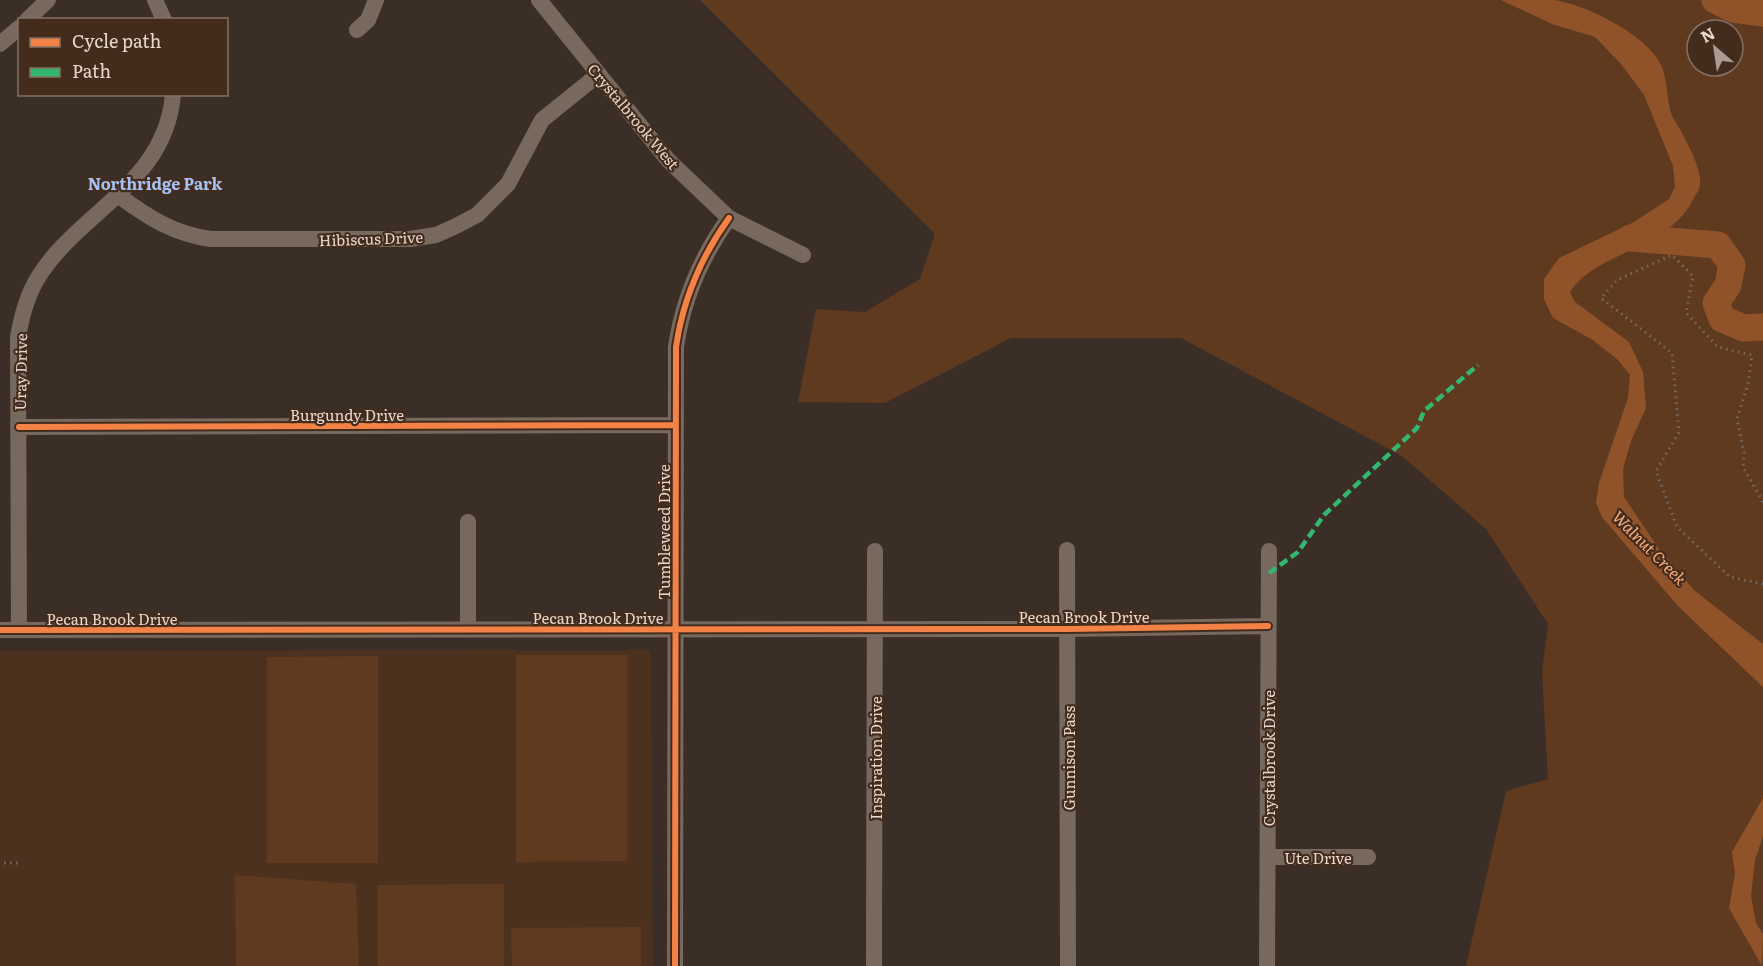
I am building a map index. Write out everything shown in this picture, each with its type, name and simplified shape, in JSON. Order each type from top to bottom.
[{"type":"street","points":[[29,18],[48,0]]},
{"type":"street","points":[[155,0],[163,18]]},
{"type":"street","points":[[357,30],[368,20],[376,0]]},
{"type":"street","name":"Crystalbrook West","points":[[539,0],[668,160],[729,218],[803,255]]},
{"type":"street","points":[[0,44],[18,29]]},
{"type":"street","name":"Hibiscus Drive","points":[[119,196],[166,228],[187,236],[211,239],[374,240],[435,235],[477,215],[494,200],[520,164],[542,120],[599,74]]},
{"type":"street","name":"Uray Drive","points":[[19,630],[18,337],[30,291],[53,257],[119,196],[151,157],[161,138],[172,96]]},
{"type":"street","name":"Tumbleweed Drive","points":[[675,966],[674,425],[676,347],[685,303],[696,274],[729,218]]},
{"type":"street","name":"Burgundy Drive","points":[[19,427],[674,425]]},
{"type":"street","points":[[468,522],[468,629]]},
{"type":"street","name":"Gunnison Pass","points":[[1067,550],[1068,966]]},
{"type":"street","name":"Inspiration Drive","points":[[874,966],[875,551]]},
{"type":"street","name":"Crystalbrook Drive","points":[[1268,966],[1269,551]]},
{"type":"street","name":"Pecan Brook Drive","points":[[0,630],[875,627],[1067,629],[1268,626]]},
{"type":"street","name":"Ute Drive","points":[[1268,857],[1368,856]]},
{"type":"path","points":[[1763,502],[1743,468],[1744,452],[1737,419],[1748,384],[1752,355],[1718,347],[1686,313],[1693,276],[1672,255],[1617,280],[1601,298],[1672,353],[1679,432],[1656,471],[1677,527],[1730,577],[1763,584]]},
{"type":"path","points":[[4,863],[20,863]]},
{"type":"shaded area","points":[[700,0],[1763,0],[1763,644],[1721,641],[1763,674],[1763,966],[1466,966],[1506,791],[1548,779],[1542,672],[1548,624],[1486,529],[1402,456],[1181,338],[1011,338],[885,403],[798,402],[816,309],[865,312],[920,279],[935,234]]},
{"type":"shaded area","points":[[651,650],[653,966],[0,966],[0,651]]},
{"type":"shaded area","points":[[516,655],[627,655],[627,861],[516,862]]},
{"type":"shaded area","points":[[378,656],[378,863],[267,863],[267,657]]},
{"type":"shaded area","points":[[235,875],[356,884],[359,966],[236,966]]},
{"type":"shaded area","points":[[504,884],[504,966],[378,966],[377,885]]},
{"type":"shaded area","points":[[641,927],[641,966],[512,966],[511,928]]},
{"type":"water","name":"Walnut Creek","points":[[1501,0],[1555,0],[1599,15],[1630,32],[1643,43],[1664,72],[1673,118],[1691,151],[1698,170],[1700,185],[1698,190],[1678,221],[1663,233],[1596,268],[1581,279],[1570,292],[1575,302],[1629,342],[1643,372],[1646,408],[1631,441],[1623,469],[1624,497],[1659,549],[1695,591],[1763,644],[1763,687],[1678,606],[1602,517],[1596,503],[1599,483],[1628,398],[1630,375],[1618,360],[1593,340],[1553,318],[1544,299],[1544,279],[1559,258],[1634,222],[1669,199],[1675,187],[1673,166],[1644,95],[1621,64],[1595,37],[1552,24]]},
{"type":"water","points":[[1763,798],[1763,836],[1755,860],[1751,896],[1756,923],[1763,934],[1762,966],[1729,908],[1735,874],[1732,852]]},
{"type":"waterway","points":[[1715,0],[1733,9],[1763,13]]},
{"type":"waterway","points":[[1631,238],[1718,245],[1732,265],[1728,285],[1716,303],[1722,319],[1744,328],[1763,327]]},
{"type":"marked path","points":[[1269,573],[1298,552],[1324,515],[1417,428],[1424,411],[1478,365]]},
{"type":"cycle path","points":[[675,966],[676,347],[688,295],[702,263],[729,218]]},
{"type":"cycle path","points":[[19,427],[674,425]]},
{"type":"cycle path","points":[[0,630],[1067,629],[1268,626]]},
{"type":"district","name":"Northridge Park","points":[[155,183]]}]
